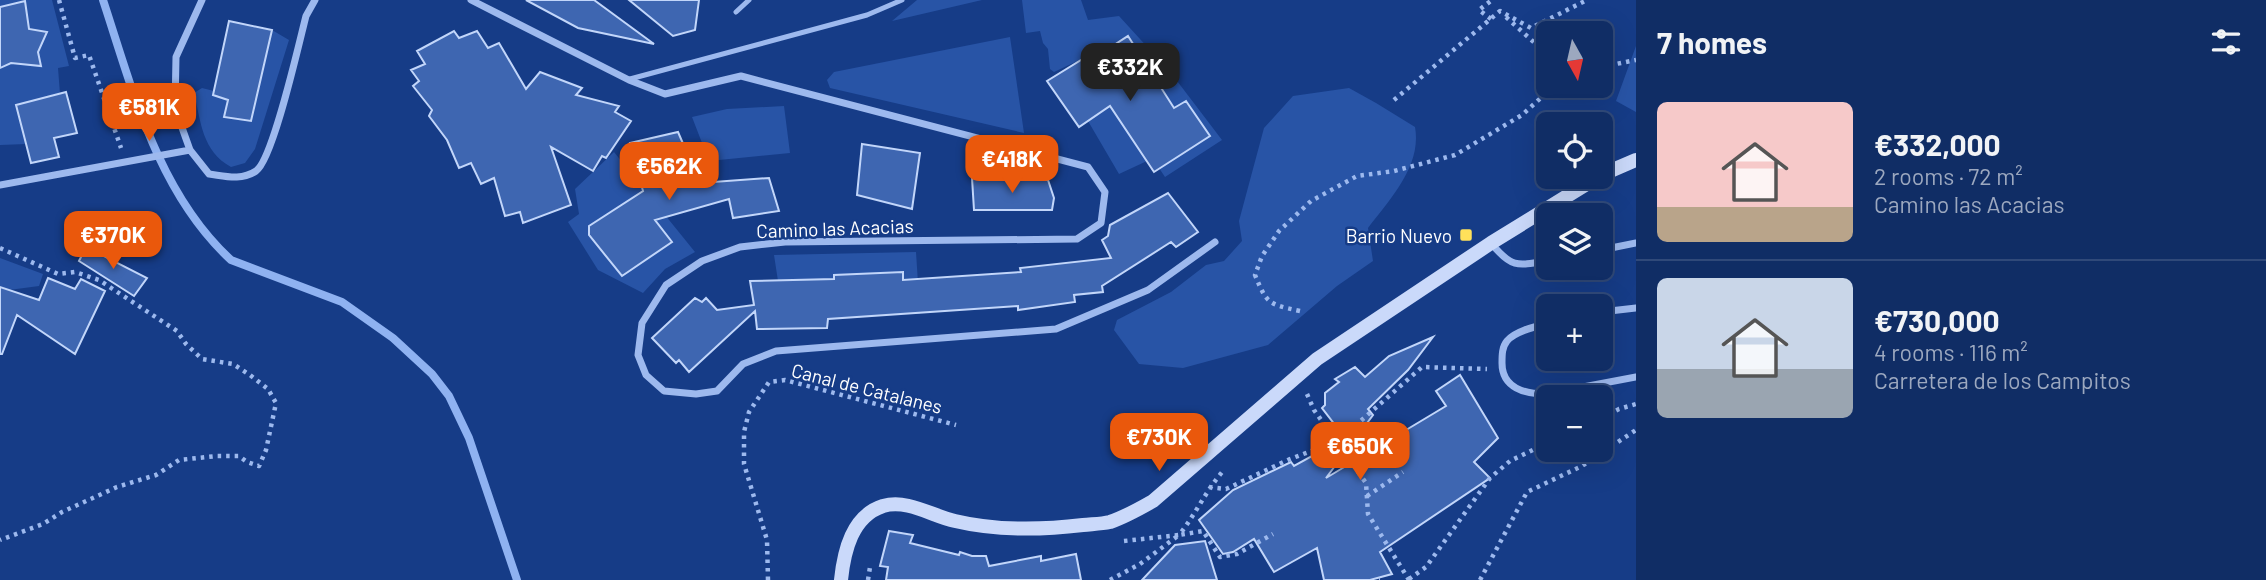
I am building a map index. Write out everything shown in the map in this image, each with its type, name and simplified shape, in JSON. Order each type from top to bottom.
[{"type":"main road","points":[[1613,170],[1636,160]]},
{"type":"main road","points":[[841,580],[843,560],[851,534],[865,515],[884,506],[903,504],[955,521],[1002,528],[1069,527],[1109,522],[1130,514],[1153,501],[1317,359],[1576,189]]},
{"type":"street","points":[[202,0],[176,57],[176,108],[190,150],[209,174],[242,178],[258,170],[270,150],[306,16],[315,0]]},
{"type":"street","name":"Camino las Acacias","points":[[471,0],[628,80],[665,94],[741,76],[1088,167],[1105,192],[1101,223],[1077,239],[785,242],[740,247],[702,261],[666,285],[642,323],[638,355],[646,375],[664,391],[696,394],[717,391],[743,364],[776,351],[1056,330],[1148,290],[1214,242]]},
{"type":"street","points":[[0,185],[190,150]]},
{"type":"street","points":[[1491,243],[1508,262],[1524,265],[1536,263]]},
{"type":"street","points":[[1613,248],[1636,243]]},
{"type":"street","points":[[1613,310],[1636,307]]},
{"type":"street","points":[[1536,328],[1515,335],[1507,341],[1502,353],[1502,370],[1507,382],[1514,388],[1534,394],[1546,394],[1636,377]]},
{"type":"lane","points":[[736,12],[749,0]]},
{"type":"lane","points":[[628,80],[867,15],[902,0]]},
{"type":"path","points":[[59,0],[75,58],[89,55],[125,162]]},
{"type":"path","points":[[1491,19],[1479,10],[1492,0]]},
{"type":"path","points":[[1500,11],[1531,27],[1587,0]]},
{"type":"path","points":[[1394,100],[1500,11]]},
{"type":"path","points":[[1500,11],[1536,44]]},
{"type":"path","points":[[1614,64],[1636,60]]},
{"type":"path","points":[[1300,310],[1281,307],[1265,299],[1255,275],[1262,256],[1279,231],[1311,201],[1356,176],[1394,171],[1455,155],[1522,115],[1541,98]]},
{"type":"path","points":[[0,248],[58,274],[75,271],[99,280],[177,331],[202,359],[233,364],[250,375],[268,389],[276,403],[266,450],[259,466],[239,456],[180,460],[156,475],[117,487],[62,512],[43,524],[0,540]]},
{"type":"path","points":[[1209,487],[1226,489],[1290,459],[1338,442],[1422,367],[1502,370]]},
{"type":"path","points":[[1298,375],[1314,410],[1366,484],[1368,514],[1409,580],[1426,567],[1490,478],[1510,461],[1536,448]]},
{"type":"path","name":"Canal de Catalanes","points":[[768,580],[767,540],[744,464],[744,432],[749,412],[769,382],[785,380],[956,425]]},
{"type":"path","points":[[1613,412],[1636,404]]},
{"type":"path","points":[[1480,580],[1527,492],[1583,466],[1636,430]]},
{"type":"path","points":[[1367,496],[1403,472]]},
{"type":"path","points":[[1110,580],[1140,564],[1179,535],[1203,531],[1220,557],[1237,554],[1273,534]]},
{"type":"path","points":[[868,580],[870,567]]},
{"type":"shaded area","points":[[0,0],[52,0],[69,66],[58,68],[60,94],[16,105],[26,144],[0,145]]},
{"type":"shaded area","points":[[917,0],[982,0],[892,21]]},
{"type":"shaded area","points":[[1022,0],[1081,0],[1088,20],[1119,16],[1171,73],[1222,140],[1165,177],[1159,168],[1210,136],[1187,101],[1129,134],[1147,161],[1119,174],[1088,121],[1154,77],[1128,37],[1091,60],[1086,57],[1054,72],[1050,69],[1048,49],[1043,43],[1040,31],[1026,33]]},
{"type":"shaded area","points":[[272,30],[289,40],[255,149],[245,163],[231,167],[214,153],[208,144],[194,93],[202,88],[214,91],[213,95],[228,100],[224,117],[251,120]]},
{"type":"shaded area","points":[[1010,37],[1024,133],[830,88],[827,80],[834,72]]},
{"type":"shaded area","points":[[1636,46],[1636,112],[1616,101]]},
{"type":"shaded area","points":[[1349,88],[1415,127],[1414,155],[1409,168],[1394,194],[1368,228],[1373,261],[1337,286],[1268,345],[1183,368],[1139,364],[1114,330],[1117,320],[1171,292],[1206,265],[1224,261],[1242,241],[1239,221],[1264,128],[1293,96]]},
{"type":"shaded area","points":[[784,106],[790,153],[709,161],[692,117],[727,109]]},
{"type":"shaded area","points":[[614,152],[695,252],[665,269],[643,293],[598,270],[568,222],[579,214],[575,189]]},
{"type":"shaded area","points":[[916,252],[920,314],[905,314],[902,272],[834,275],[835,292],[778,281],[774,255]]},
{"type":"shaded area","points":[[0,258],[43,274],[39,286],[9,290],[0,287]]},
{"type":"building","points":[[526,0],[594,0],[654,44],[578,28]]},
{"type":"building","points":[[629,0],[699,0],[695,30],[673,36]]},
{"type":"building","points":[[25,1],[29,29],[47,32],[38,52],[41,66],[11,63],[0,68],[0,7]]},
{"type":"building","points":[[229,21],[272,30],[251,121],[224,117],[228,100],[213,95]]},
{"type":"building","points":[[454,31],[459,38],[477,31],[488,48],[499,43],[526,89],[540,72],[582,88],[576,95],[619,106],[615,112],[631,121],[606,158],[602,156],[593,171],[551,147],[571,205],[523,223],[520,212],[505,216],[494,178],[481,184],[471,163],[459,168],[447,140],[429,116],[432,110],[413,86],[419,81],[411,70],[425,64],[417,51]]},
{"type":"building","points":[[1128,36],[1174,108],[1186,101],[1210,136],[1154,172],[1110,106],[1079,127],[1047,81],[1086,57],[1091,60]]},
{"type":"building","points":[[66,92],[77,133],[54,138],[59,157],[31,163],[16,105]]},
{"type":"building","points":[[678,132],[700,183],[769,178],[779,211],[733,218],[729,199],[655,220],[672,242],[622,276],[589,235],[589,226],[643,191],[630,143]]},
{"type":"building","points":[[862,144],[920,153],[912,209],[857,195]]},
{"type":"building","points":[[972,178],[1048,180],[1054,198],[1052,210],[974,210]]},
{"type":"building","points":[[1168,193],[1198,232],[1176,247],[1171,242],[1102,286],[1103,292],[1074,295],[1075,302],[1018,310],[1018,306],[828,319],[827,328],[757,329],[755,311],[689,372],[679,360],[676,363],[652,338],[695,298],[702,302],[706,298],[717,310],[754,305],[750,281],[834,279],[834,275],[903,272],[903,280],[1021,272],[1020,268],[1111,258],[1102,240],[1108,236],[1110,225]]},
{"type":"building","points":[[86,247],[147,278],[134,296],[79,261]]},
{"type":"building","points":[[48,278],[75,289],[81,279],[105,291],[75,354],[17,315],[0,354],[0,287],[39,300]]},
{"type":"building","points":[[1433,337],[1408,370],[1368,409],[1373,415],[1326,478],[1446,406],[1436,391],[1460,375],[1498,438],[1474,462],[1490,478],[1380,552],[1392,574],[1370,580],[1324,580],[1317,548],[1274,572],[1254,539],[1233,552],[1223,554],[1199,520],[1233,490],[1291,462],[1294,466],[1345,438],[1322,408],[1325,405],[1325,393],[1339,382],[1335,379],[1355,367],[1365,377],[1389,356]]},
{"type":"building","points":[[889,531],[913,535],[910,543],[959,555],[960,552],[972,556],[986,556],[989,566],[1041,556],[1041,561],[1076,554],[1081,580],[886,580],[888,567],[880,566]]},
{"type":"building","points":[[1205,541],[1217,580],[1142,580],[1175,545]]},
{"type":"waterway","points":[[103,0],[137,105],[166,172],[184,204],[231,260],[342,302],[393,338],[432,374],[449,396],[469,438],[517,580]]},
{"type":"place","name":"Barrio Nuevo","points":[[1466,235]]}]
